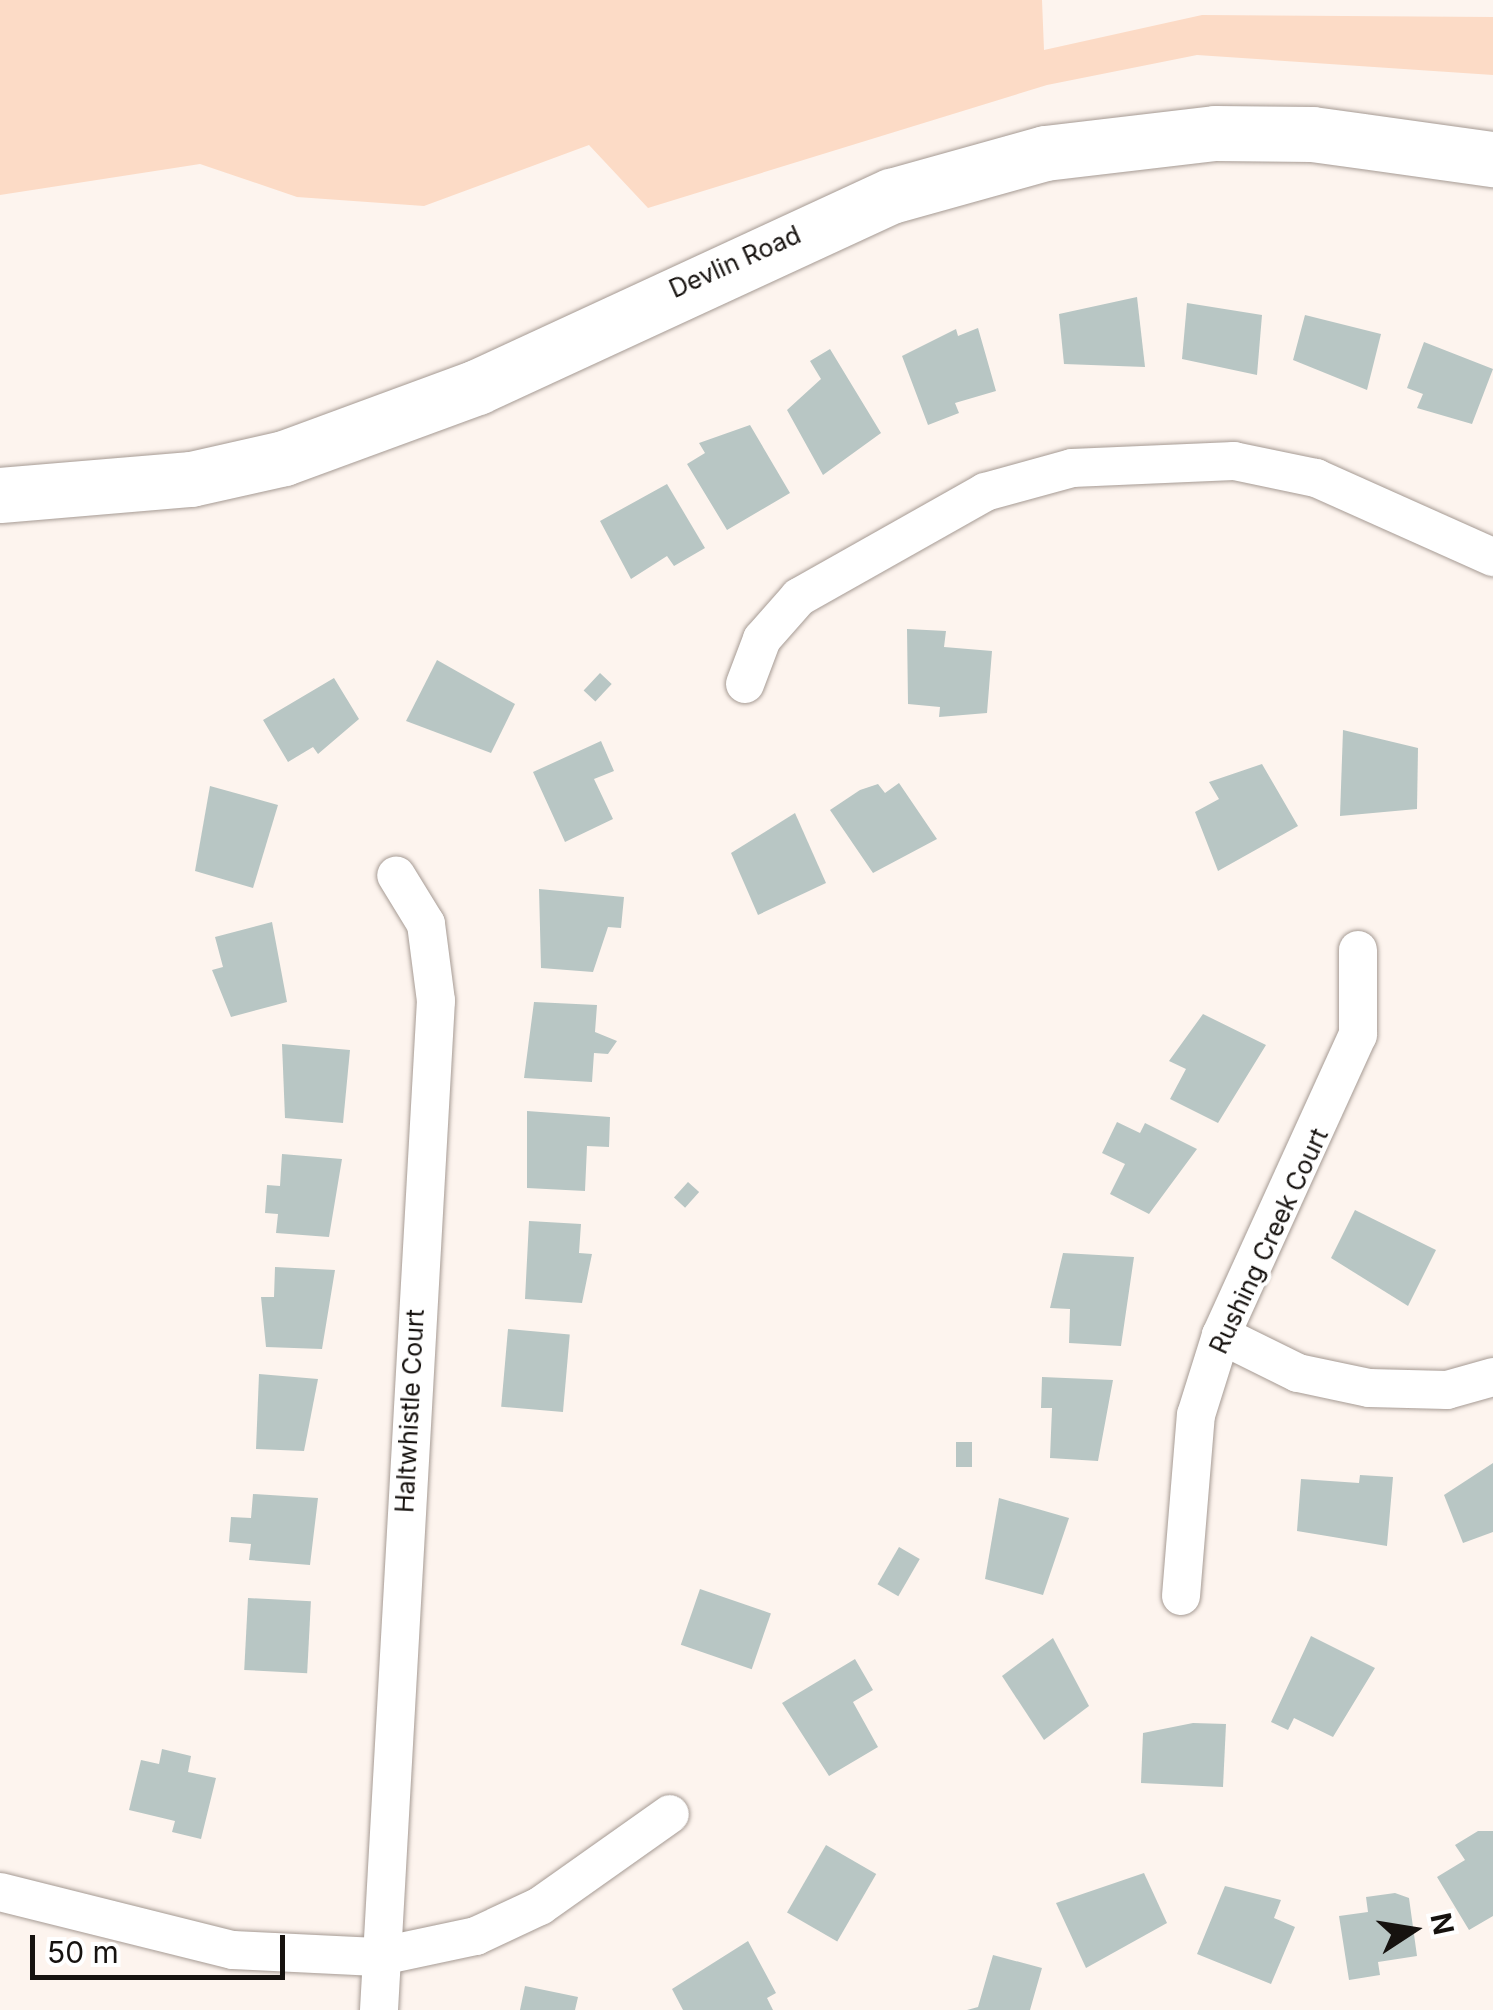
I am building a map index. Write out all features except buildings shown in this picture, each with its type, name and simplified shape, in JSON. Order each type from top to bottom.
[{"type":"main road","name":"Devlin Road","points":[[0,496],[172,481],[284,458],[477,387],[891,196],[1045,154],[1216,132],[1312,134],[1493,159]]},
{"type":"street","points":[[745,684],[762,639],[799,597],[985,492],[1072,468],[1234,461],[1300,474],[1493,556]]},
{"type":"street","name":"Haltwhistle Court","points":[[380,2010],[377,1957],[436,1001],[426,924],[396,875]]},
{"type":"street","name":"Rushing Creek Court","points":[[1181,1596],[1188,1466],[1221,1336],[1358,1035],[1358,950]]},
{"type":"street","points":[[1221,1336],[1298,1373],[1368,1388],[1447,1390],[1493,1377]]},
{"type":"street","points":[[0,1892],[233,1950],[377,1957],[476,1936],[540,1906],[670,1814]]},
{"type":"shaded area","points":[[0,0],[1042,0],[1044,50],[1202,15],[1493,17],[1493,75],[1197,55],[1047,85],[648,208],[589,145],[424,206],[297,197],[200,164],[0,195]]}]
